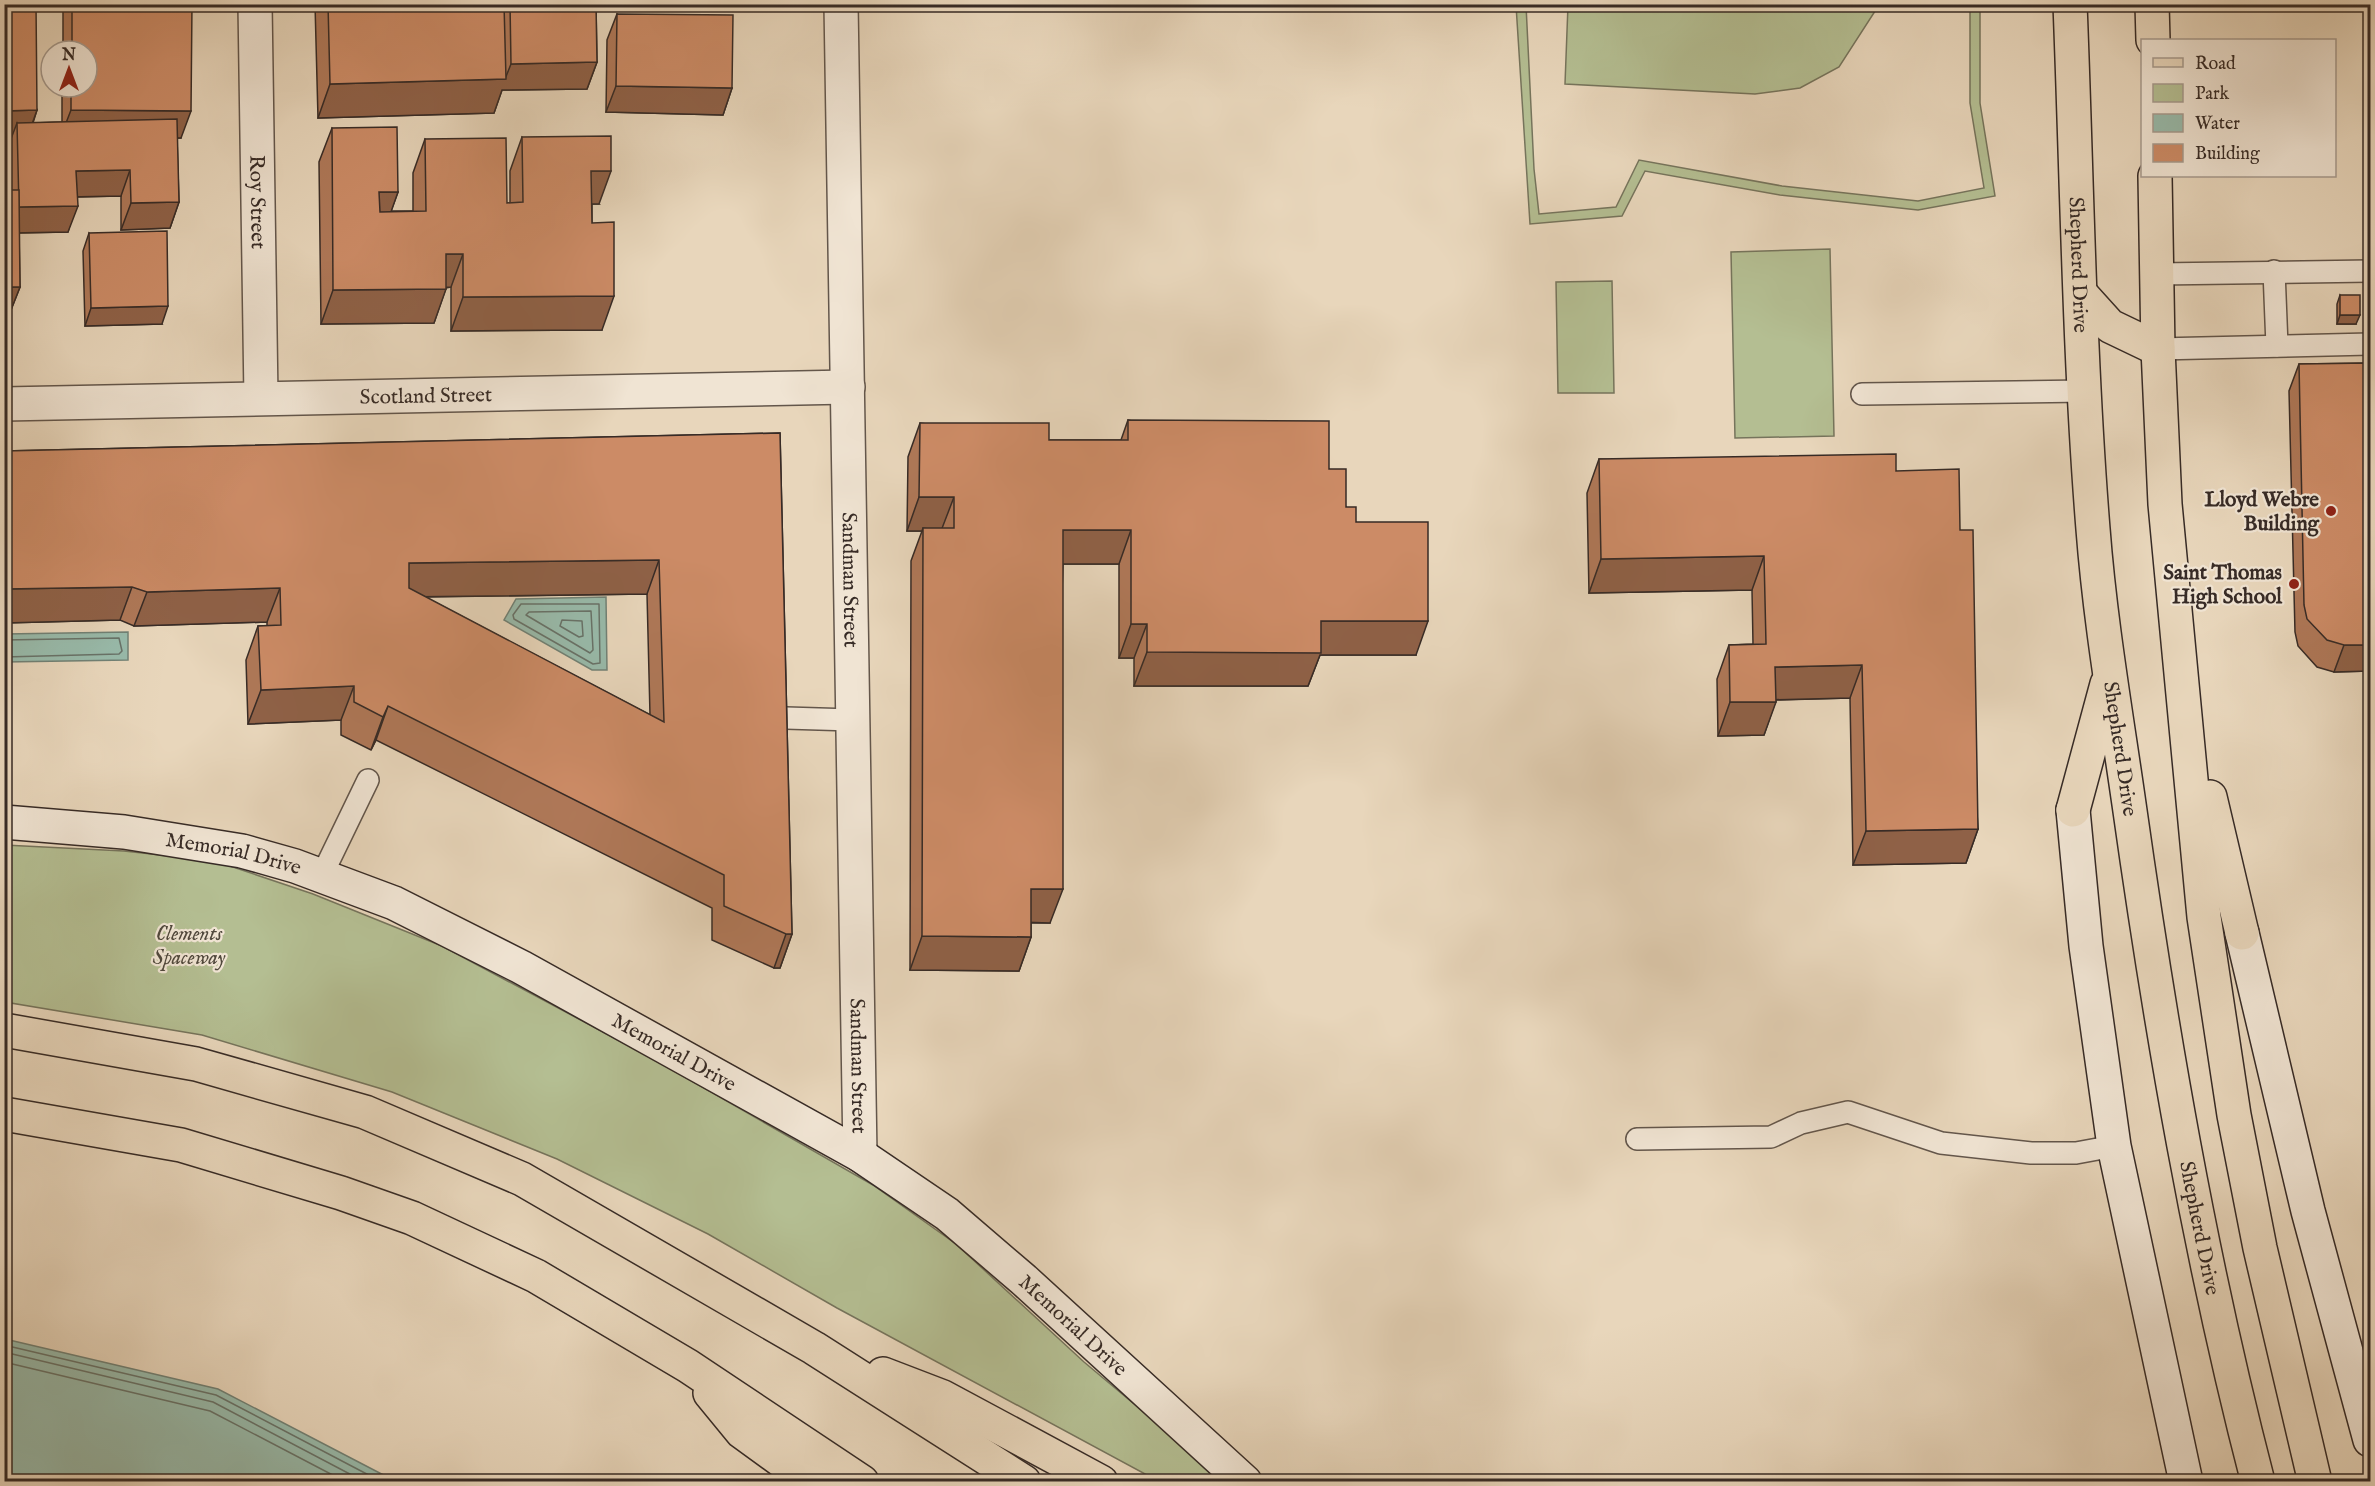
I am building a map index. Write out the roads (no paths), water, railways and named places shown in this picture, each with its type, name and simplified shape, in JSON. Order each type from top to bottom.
[{"type":"main road","name":"Shepherd Drive","points":[[2070,4],[2093,531],[2146,923],[2207,1260],[2258,1482]]},
{"type":"main road","points":[[2152,4],[2153,39]]},
{"type":"main road","points":[[2156,177],[2158,349],[2165,504],[2204,917],[2234,1115],[2260,1248],[2315,1482]]},
{"type":"main road","points":[[2082,295],[2110,326],[2158,349]]},
{"type":"main road","points":[[2073,810],[2111,671]]},
{"type":"main road","points":[[2180,673],[2242,933]]},
{"type":"main road","points":[[4,1030],[196,1064],[365,1112],[522,1179],[814,1348],[1024,1482]]},
{"type":"main road","points":[[4,1114],[182,1145],[341,1193],[412,1218],[536,1276],[688,1366],[862,1482]]},
{"type":"main road","points":[[814,1348],[943,1397],[1101,1482]]},
{"type":"main road","points":[[688,1366],[742,1432],[811,1482]]},
{"type":"street","name":"Roy Street","points":[[255,4],[261,398]]},
{"type":"street","name":"Sandman Street","points":[[841,4],[860,1155]]},
{"type":"street","name":"Scotland Street","points":[[4,404],[848,387]]},
{"type":"street","points":[[2073,810],[2086,946],[2114,1146],[2186,1482]]},
{"type":"street","name":"Memorial Drive","points":[[4,822],[59,825],[174,839],[242,851],[322,875],[394,903],[521,967],[860,1155],[947,1214],[1024,1280],[1245,1482]]},
{"type":"street","points":[[2242,933],[2308,1211],[2370,1440]]},
{"type":"street","points":[[2173,1482],[2174,1429]]},
{"type":"lane","points":[[2274,271],[2277,346]]},
{"type":"lane","points":[[2157,274],[2370,271]]},
{"type":"lane","points":[[2158,349],[2370,344]]},
{"type":"lane","points":[[1862,394],[2086,391]]},
{"type":"lane","points":[[786,718],[852,720]]},
{"type":"lane","points":[[322,875],[368,780]]},
{"type":"lane","points":[[1637,1139],[1771,1137],[1801,1122],[1848,1112],[1941,1143],[2031,1153],[2076,1153],[2114,1146]]},
{"type":"water","points":[[606,597],[607,670],[592,670],[504,620],[516,599]]},
{"type":"water","points":[[128,632],[128,660],[5,662],[5,634]]},
{"type":"water","points":[[5,1339],[218,1389],[395,1481],[5,1481]]},
{"type":"place","name":"Lloyd Webre Building","points":[[2331,511]]},
{"type":"place","name":"Saint Thomas High School","points":[[2294,584]]},
{"type":"park label","name":"Clements Spaceway","points":[[189,945]]}]
